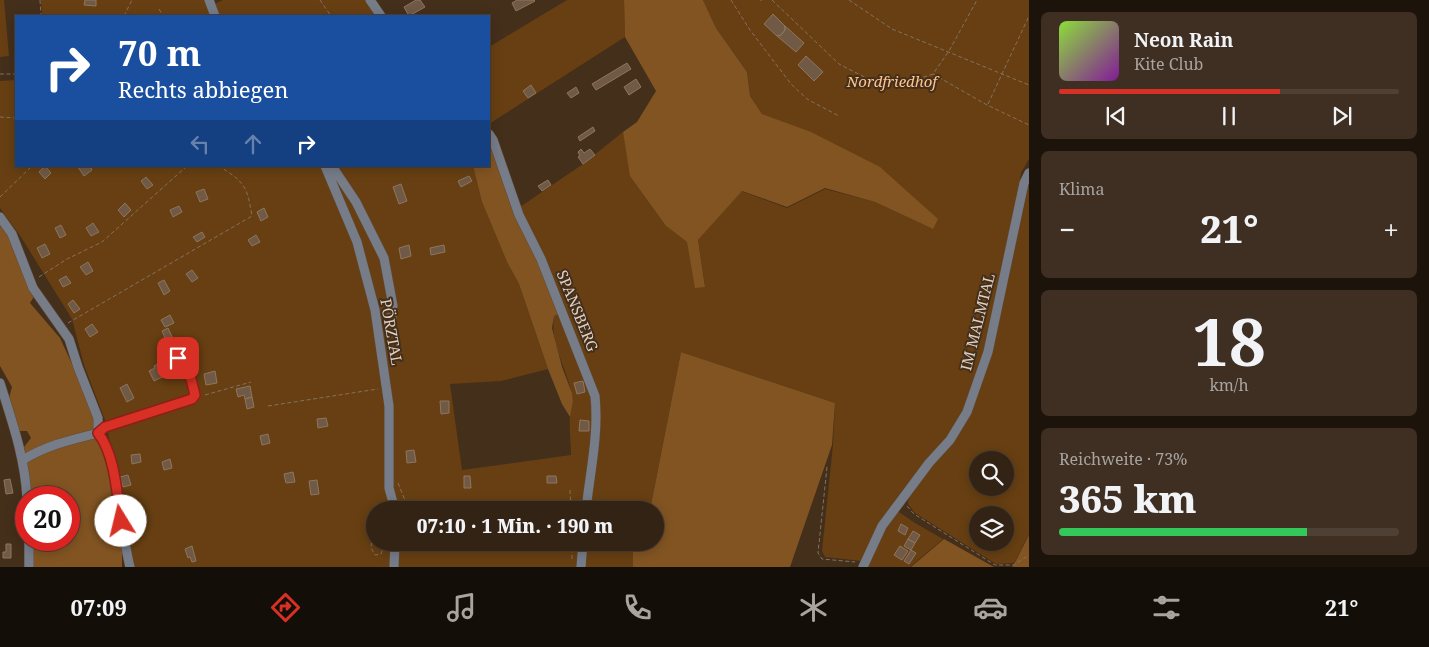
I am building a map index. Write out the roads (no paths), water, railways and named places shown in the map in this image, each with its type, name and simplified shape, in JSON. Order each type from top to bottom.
[{"type":"street","points":[[209,0],[215,15]]},
{"type":"street","points":[[370,0],[381,15]]},
{"type":"street","name":"SPANSBERG","points":[[490,136],[519,215],[541,259],[595,396],[594,440],[587,501]]},
{"type":"street","name":"PÖRZTAL","points":[[326,167],[357,242],[375,310],[389,406],[389,488],[392,501]]},
{"type":"street","points":[[333,167],[356,202],[384,258],[393,306]]},
{"type":"street","name":"IM MALMTAL","points":[[865,563],[882,526],[929,463],[950,440],[967,412],[988,352],[1024,183],[1029,173]]},
{"type":"street","points":[[0,217],[12,234],[33,288],[69,339],[98,418],[98,433],[104,440],[113,473],[130,567]]},
{"type":"street","points":[[23,460],[41,449],[98,433],[105,427],[192,399],[195,395],[191,379],[178,358]]},
{"type":"street","points":[[0,383],[23,460],[26,486]]},
{"type":"street","points":[[29,551],[29,567]]},
{"type":"street","points":[[394,567],[395,551]]},
{"type":"street","points":[[581,567],[582,551]]},
{"type":"street","points":[[125,567],[126,552]]},
{"type":"park label","name":"Nordfriedhof","points":[[892,82]]}]
